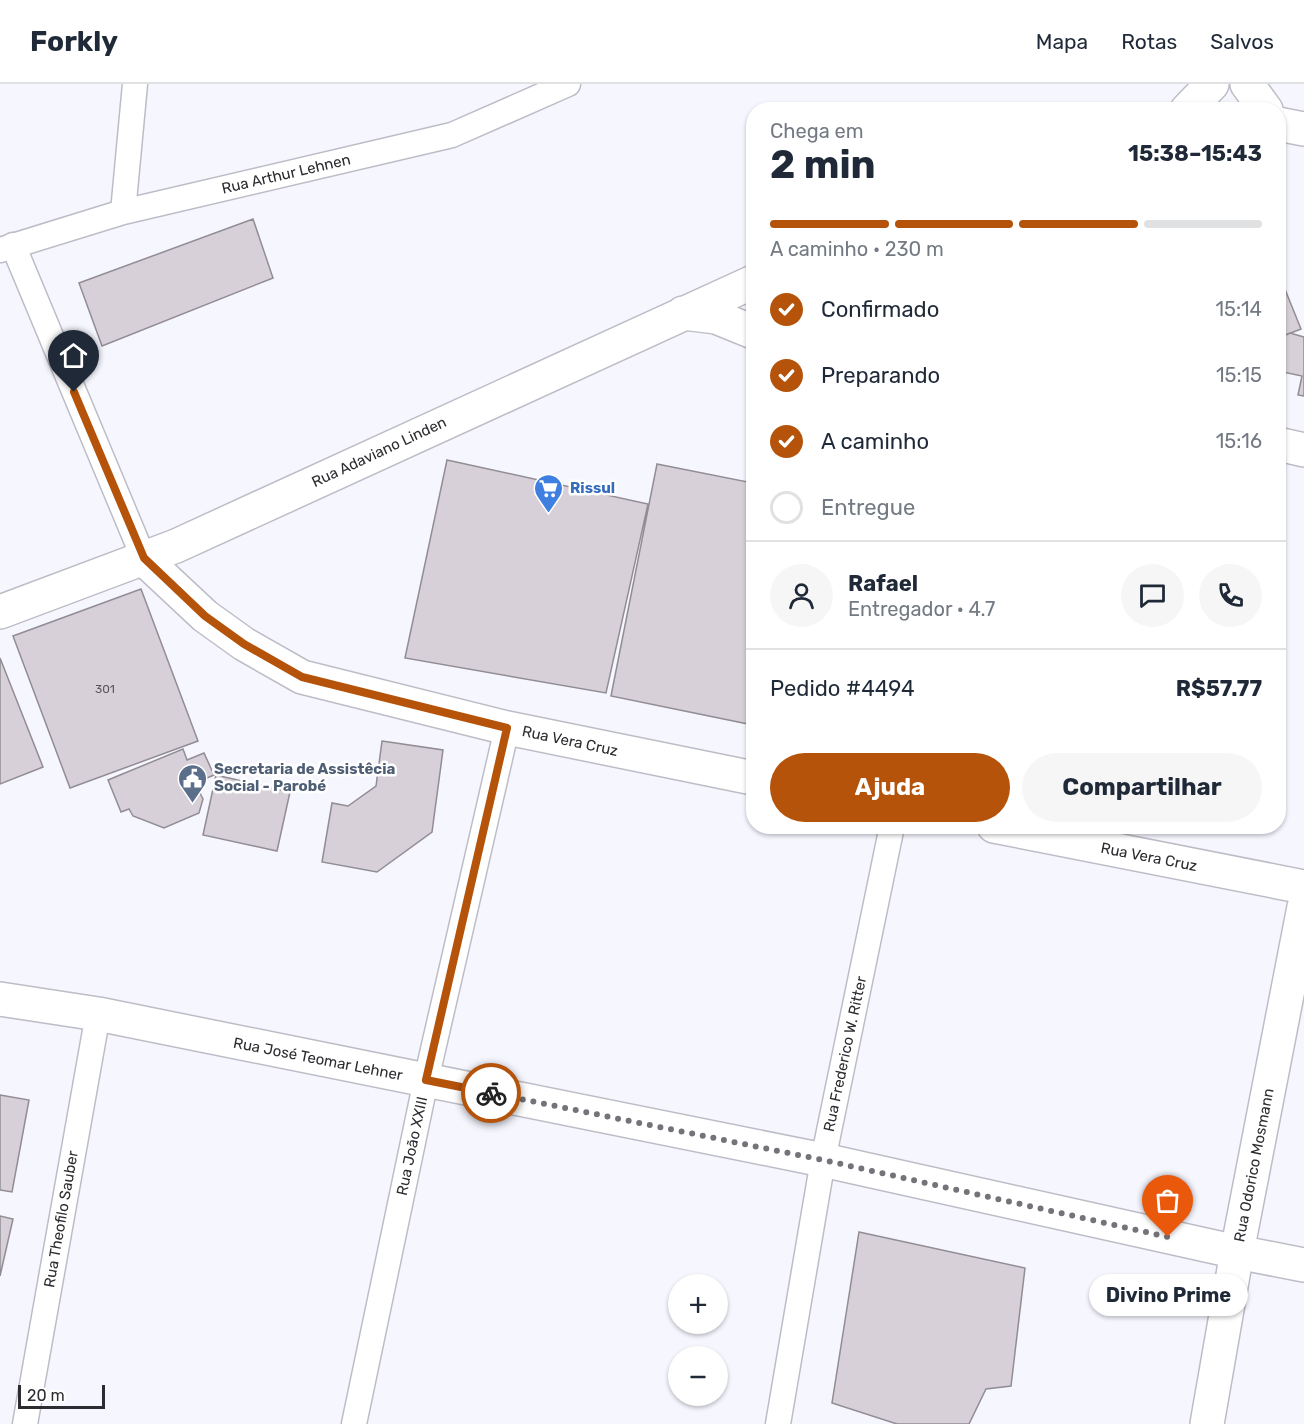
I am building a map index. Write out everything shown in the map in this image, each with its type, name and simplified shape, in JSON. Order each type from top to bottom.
[{"type":"street","points":[[123,212],[135,84]]},
{"type":"street","name":"Rua Arthur Lehnen","points":[[7,248],[123,212],[452,135],[568,84]]},
{"type":"street","points":[[1182,102],[1183,84]]},
{"type":"street","points":[[1195,102],[1212,84]]},
{"type":"street","points":[[1247,84],[1260,102]]},
{"type":"street","points":[[1286,126],[1304,129]]},
{"type":"street","points":[[7,248],[144,558]]},
{"type":"street","name":"Rua Adaviano Linden","points":[[0,612],[144,558],[746,285]]},
{"type":"street","points":[[683,313],[716,317],[746,329]]},
{"type":"street","points":[[1286,446],[1304,450]]},
{"type":"street","name":"Rua Vera Cruz","points":[[144,558],[205,616],[244,644],[302,677],[507,728],[746,777]]},
{"type":"street","name":"Rua João XXIII","points":[[354,1424],[426,1080],[507,728]]},
{"type":"street","name":"Rua Frederico W. Ritter","points":[[778,1424],[823,1160],[890,834]]},
{"type":"street","name":"Rua Vera Cruz","points":[[1035,834],[1304,887]]},
{"type":"street","name":"Rua Odorico Mosmann","points":[[1207,1424],[1237,1252],[1304,907]]},
{"type":"street","name":"Rua José Teomar Lehner","points":[[0,999],[98,1014],[823,1160],[1237,1252],[1304,1264]]},
{"type":"street","name":"Rua Theofilo Sauber","points":[[25,1424],[98,1014]]},
{"type":"building","points":[[253,219],[273,278],[102,346],[79,283]]},
{"type":"building","points":[[1286,292],[1301,329],[1286,335]]},
{"type":"building","points":[[1290,333],[1304,337],[1304,396],[1298,395],[1302,376],[1286,373],[1286,335]]},
{"type":"building","points":[[447,460],[648,504],[606,693],[405,658]]},
{"type":"building","points":[[657,464],[746,482],[746,724],[611,696]]},
{"type":"building","points":[[141,589],[198,741],[70,788],[13,636]]},
{"type":"building","points":[[0,658],[43,767],[0,784]]},
{"type":"building","points":[[382,741],[443,750],[432,832],[377,872],[322,862],[332,803],[348,806],[376,786]]},
{"type":"building","points":[[183,749],[187,760],[204,753],[214,775],[195,783],[203,799],[199,813],[164,828],[133,816],[129,809],[121,812],[108,780]]},
{"type":"building","points":[[216,775],[290,792],[277,851],[203,835]]},
{"type":"building","points":[[0,1095],[29,1100],[12,1192],[0,1190]]},
{"type":"building","points":[[0,1216],[13,1219],[0,1276]]},
{"type":"building","points":[[859,1232],[1025,1268],[1011,1386],[986,1389],[969,1424],[897,1424],[832,1403]]},
{"type":"way so far","points":[[491,1093],[823,1160],[1168,1237]]},
{"type":"place","name":"Rissul","points":[[549,514]]},
{"type":"place","name":"Secretaria de Assistêcia Social - Parobé","points":[[193,804]]},
{"type":"place","name":"Divino Prime","points":[[1168,1237]]},
{"type":"route","points":[[74,392],[144,558],[205,616],[244,644],[302,677],[507,728],[426,1080],[491,1093]]}]
